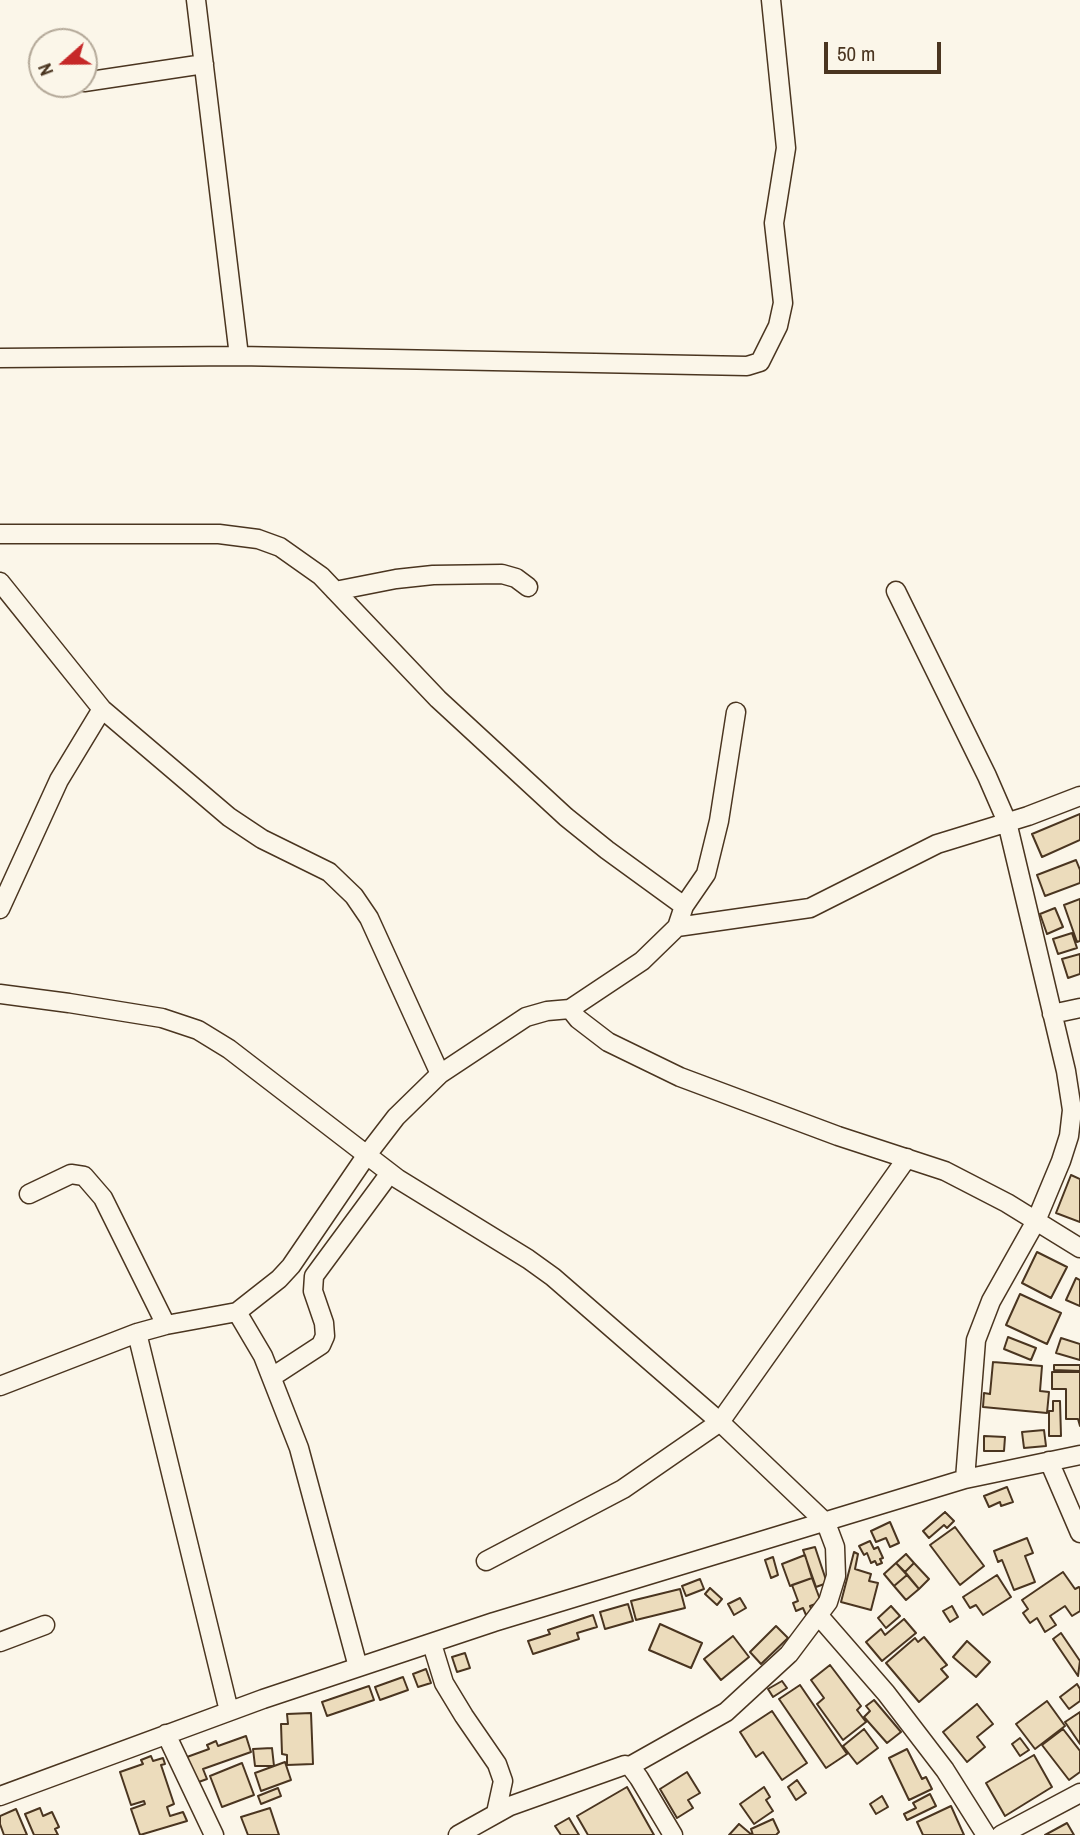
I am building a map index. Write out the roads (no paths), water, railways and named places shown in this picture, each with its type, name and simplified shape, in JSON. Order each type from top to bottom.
[{"type":"street","points":[[197,0],[239,356]]},
{"type":"street","points":[[0,358],[239,356],[747,366],[760,362],[778,326],[783,303],[774,223],[786,148],[771,0]]},
{"type":"street","points":[[98,80],[204,64]]},
{"type":"street","points":[[0,534],[219,534],[258,539],[280,547],[299,558],[335,591],[438,699],[566,817],[684,906]]},
{"type":"street","points":[[335,591],[433,575],[502,574],[516,578],[528,587]]},
{"type":"street","points":[[0,582],[102,709],[229,817],[262,839],[329,872],[354,896],[369,918],[440,1074]]},
{"type":"street","points":[[896,592],[1007,822],[1072,1110],[1069,1136],[1061,1161],[1036,1221],[991,1301],[976,1340],[965,1479]]},
{"type":"street","points":[[0,909],[59,780],[102,709]]},
{"type":"street","points":[[0,1386],[137,1333],[237,1312],[279,1279],[291,1266],[366,1156],[396,1118],[440,1074],[526,1017],[547,1011],[570,1009],[642,961],[677,927],[684,906],[706,874],[719,821],[736,712]]},
{"type":"street","points":[[677,927],[810,908],[937,844],[1076,798],[1080,782]]},
{"type":"street","points":[[0,994],[162,1018],[198,1030],[268,1079],[390,1173],[553,1277],[720,1422],[826,1523],[835,1547],[836,1576],[828,1602],[789,1654],[726,1712],[630,1766],[619,1766],[595,1774],[496,1813],[458,1835]]},
{"type":"street","points":[[1052,1014],[1080,1008]]},
{"type":"street","points":[[570,1009],[578,1019],[608,1042],[680,1077],[838,1136],[945,1171],[1007,1203],[1080,1248]]},
{"type":"street","points":[[486,1561],[623,1489],[720,1422],[908,1158]]},
{"type":"street","points":[[272,1377],[321,1345],[325,1336],[324,1324],[313,1291],[314,1276],[390,1173]]},
{"type":"street","points":[[29,1194],[71,1174],[84,1176],[103,1198],[166,1325]]},
{"type":"street","points":[[237,1312],[272,1377],[299,1448],[358,1667]]},
{"type":"street","points":[[137,1333],[229,1711]]},
{"type":"street","points":[[0,1796],[229,1711],[494,1622],[965,1479],[1080,1455]]},
{"type":"street","points":[[1049,1461],[1080,1533]]},
{"type":"street","points":[[819,1616],[886,1693],[945,1770],[986,1835]]},
{"type":"street","points":[[0,1642],[45,1625]]},
{"type":"street","points":[[432,1644],[444,1683],[497,1764],[503,1781],[496,1813]]},
{"type":"street","points":[[166,1734],[214,1835]]},
{"type":"street","points":[[630,1766],[673,1835]]},
{"type":"street","points":[[1001,1835],[1080,1793]]}]
